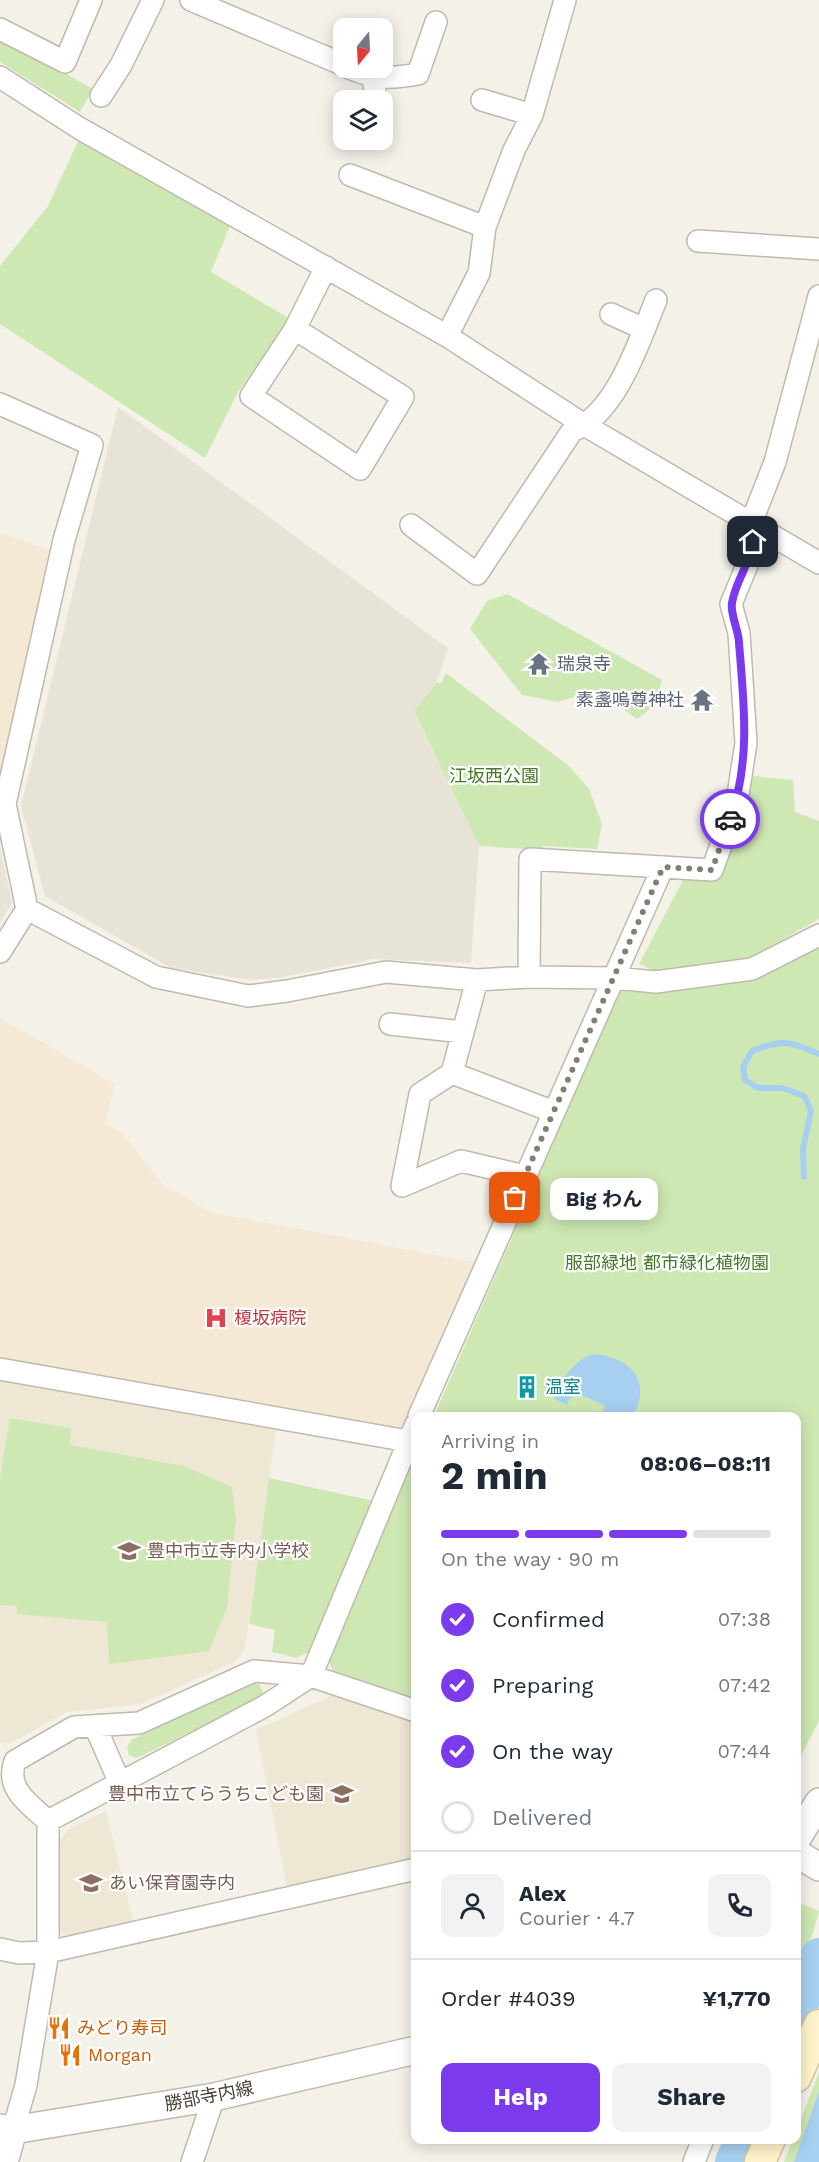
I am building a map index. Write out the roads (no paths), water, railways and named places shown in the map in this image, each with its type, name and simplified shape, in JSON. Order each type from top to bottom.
[{"type":"main road","points":[[801,2066],[819,2025]]},
{"type":"main road","points":[[760,2162],[768,2144]]},
{"type":"street","points":[[0,29],[65,62],[91,0]]},
{"type":"street","points":[[101,96],[122,65],[153,0]]},
{"type":"street","points":[[191,0],[333,60]]},
{"type":"street","points":[[447,336],[479,273],[485,227],[514,150],[532,115],[561,2]]},
{"type":"street","points":[[393,77],[418,74],[436,22]]},
{"type":"street","points":[[0,77],[79,128],[447,336],[586,426],[819,563]]},
{"type":"street","points":[[482,100],[532,115]]},
{"type":"street","points":[[350,175],[485,227]]},
{"type":"street","points":[[698,241],[819,249]]},
{"type":"street","points":[[295,329],[404,397],[360,468],[251,396],[295,329],[326,267]]},
{"type":"street","points":[[529,977],[530,859],[712,870],[737,801],[746,743],[739,633],[731,604],[750,558],[755,513],[775,462],[819,296]]},
{"type":"street","points":[[411,525],[477,574],[572,431],[586,426],[600,413],[616,388],[656,300]]},
{"type":"street","points":[[611,314],[644,329]]},
{"type":"street","points":[[0,404],[92,446],[64,540],[2,803],[27,909],[0,952]]},
{"type":"street","points":[[421,1412],[663,867]]},
{"type":"street","points":[[27,909],[156,977],[248,996],[287,992],[386,972],[477,980],[529,977],[615,978],[656,982],[752,969],[819,935]]},
{"type":"street","points":[[477,980],[452,1073],[420,1094],[402,1186],[461,1161],[525,1176]]},
{"type":"street","points":[[390,1024],[463,1032]]},
{"type":"street","points":[[452,1073],[554,1112]]},
{"type":"street","points":[[0,1369],[411,1432]]},
{"type":"street","points":[[48,1821],[119,1781],[265,1706],[311,1676],[411,1434]]},
{"type":"street","points":[[48,1821],[10,1796],[11,1773],[15,1761],[75,1727],[139,1723],[254,1671],[311,1676],[411,1709]]},
{"type":"street","points":[[95,1726],[119,1781]]},
{"type":"street","points":[[801,1832],[819,1802]]},
{"type":"street","points":[[4,2162],[3,2129],[26,2085],[48,1952],[48,1821]]},
{"type":"street","points":[[0,1950],[19,1953],[48,1952],[411,1870]]},
{"type":"street","name":"勝部寺内線","points":[[3,2129],[214,2097],[411,2051]]},
{"type":"street","points":[[192,2162],[214,2097]]},
{"type":"street","points":[[694,2162],[701,2144]]},
{"type":"water","points":[[593,1354],[606,1356],[627,1365],[634,1372],[639,1381],[640,1391],[635,1412],[603,1412],[605,1406],[580,1394],[570,1398],[567,1405],[555,1399],[561,1384],[573,1366]]},
{"type":"water","points":[[819,2091],[819,2162],[794,2162]]},
{"type":"waterway","points":[[804,1177],[803,1149],[811,1111],[804,1096],[783,1088],[758,1088],[745,1080],[743,1067],[752,1051],[779,1043],[793,1044],[819,1054]]},
{"type":"waterway","points":[[801,1999],[819,1957]]},
{"type":"waterway","points":[[734,2162],[742,2144]]},
{"type":"place","name":"瑞泉寺","points":[[539,664]]},
{"type":"place","name":"素盞嗚尊神社","points":[[702,700]]},
{"type":"place","name":"Big わん","points":[[515,1198]]},
{"type":"place","name":"榎坂病院","points":[[216,1318]]},
{"type":"place","name":"温室","points":[[527,1387]]},
{"type":"place","name":"豊中市立寺内小学校","points":[[129,1551]]},
{"type":"place","name":"豊中市立てらうちこども園","points":[[342,1794]]},
{"type":"place","name":"あい保育園寺内","points":[[91,1883]]},
{"type":"place","name":"みどり寿司","points":[[59,2028]]},
{"type":"place","name":"Morgan","points":[[70,2055]]},
{"type":"park label","name":"江坂西公園","points":[[494,776]]},
{"type":"park label","name":"服部緑地 都市緑化植物園","points":[[667,1263]]}]
